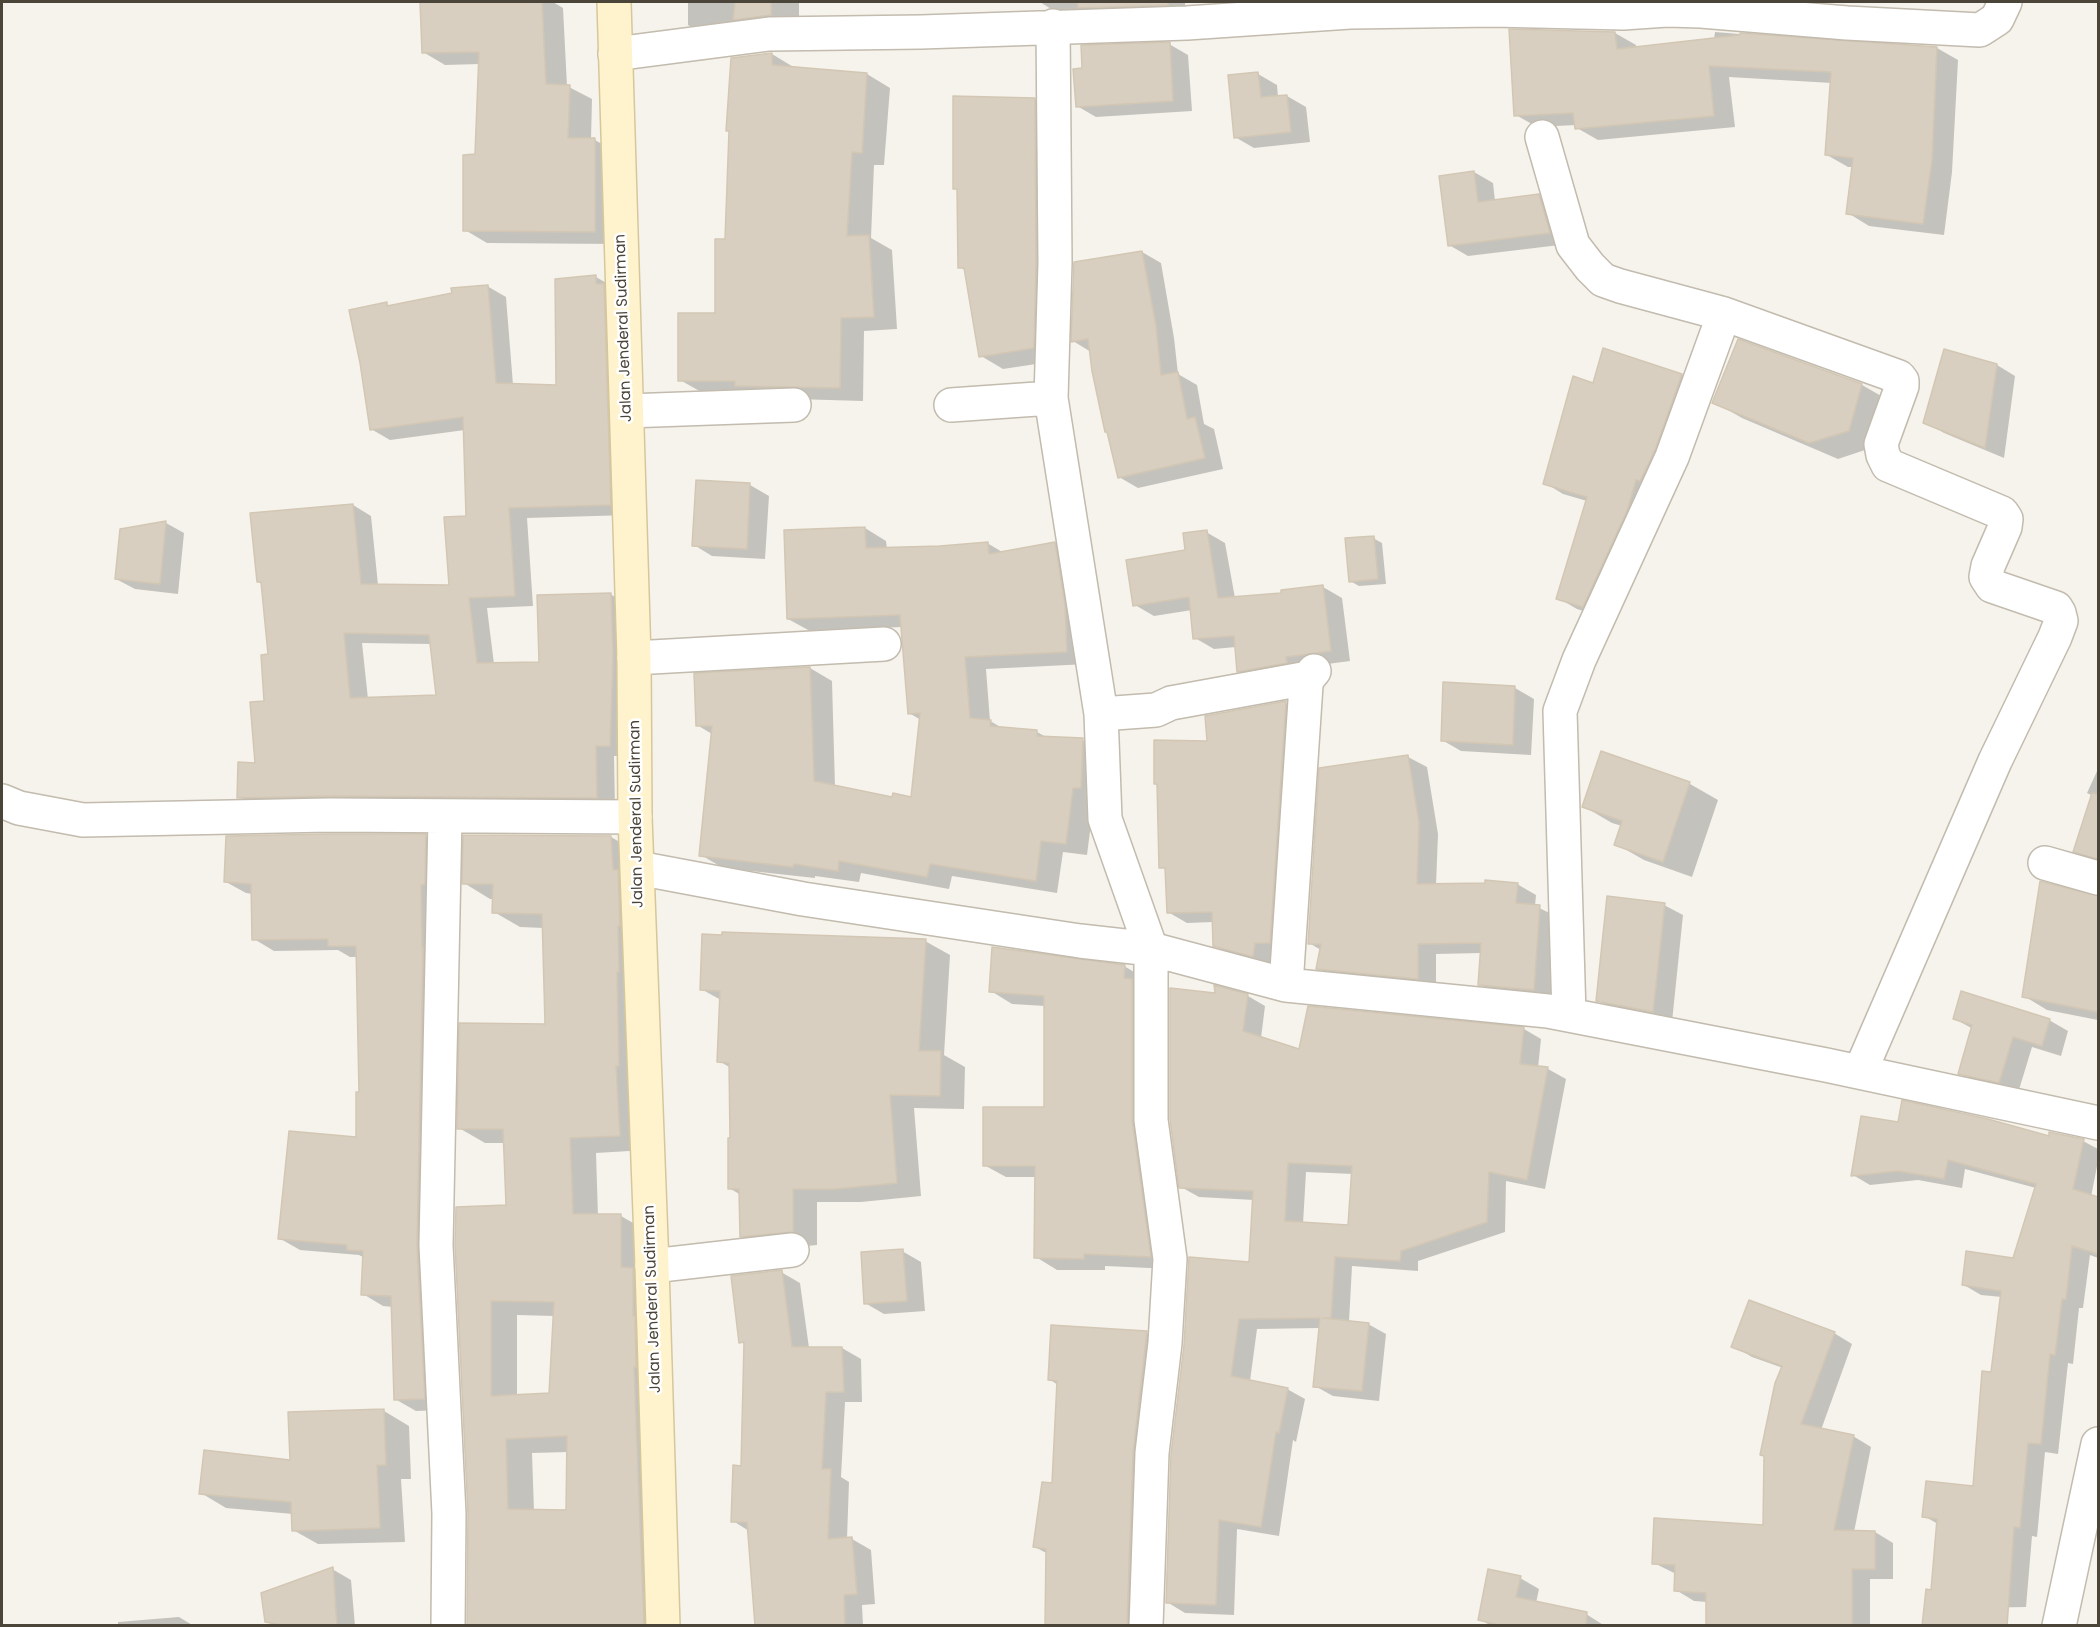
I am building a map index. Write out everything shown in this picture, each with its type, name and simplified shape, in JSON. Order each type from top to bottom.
[{"type":"main road","name":"Jalan Jenderal Sudirman","points":[[614,2],[634,658],[635,817],[663,1626]]},
{"type":"street","points":[[615,54],[769,34],[1004,15],[1053,26],[1187,22],[1350,7],[1623,13],[1667,6],[1847,23],[1980,30],[1997,20],[2005,2]]},
{"type":"street","points":[[1053,26],[1055,263],[1051,398],[1101,714],[1106,819],[1151,949],[1151,1119],[1170,1260],[1165,1343],[1152,1453],[1146,1626]]},
{"type":"street","points":[[1542,137],[1573,245],[1603,280],[1724,314],[1899,377],[1902,386],[1881,444],[1888,465],[2002,513],[2006,519],[2005,527],[1988,566],[1986,577],[1992,586],[2056,608],[2061,621],[1995,761],[1860,1072]]},
{"type":"street","points":[[1569,1015],[1560,711],[1579,660],[1672,457],[1724,314]]},
{"type":"street","points":[[951,405],[1051,398]]},
{"type":"street","points":[[627,411],[794,405]]},
{"type":"street","points":[[634,658],[884,644]]},
{"type":"street","points":[[1101,714],[1156,710],[1171,703],[1311,675],[1287,985]]},
{"type":"street","points":[[2,801],[19,808],[83,820],[329,815],[635,817]]},
{"type":"street","points":[[445,817],[436,1245],[449,1514],[448,1626]]},
{"type":"street","points":[[2045,863],[2098,878]]},
{"type":"street","points":[[638,868],[803,899],[1151,949],[1287,985],[1548,1011],[1860,1072],[2098,1123]]},
{"type":"street","points":[[652,1266],[792,1250]]},
{"type":"street","points":[[2059,1626],[2098,1444]]},
{"type":"building","points":[[420,2],[542,2],[546,84],[570,85],[568,138],[595,138],[595,232],[463,231],[463,155],[475,154],[479,52],[422,53]]},
{"type":"building","points":[[735,2],[771,2],[771,15],[733,20]]},
{"type":"building","points":[[1078,2],[1168,2],[1168,5],[1078,8]]},
{"type":"building","points":[[1509,29],[1615,32],[1617,49],[1740,35],[1740,33],[1937,47],[1932,160],[1923,224],[1846,214],[1853,158],[1825,155],[1831,72],[1709,66],[1714,116],[1575,129],[1573,113],[1514,116]]},
{"type":"building","points":[[1170,42],[1173,101],[1076,107],[1073,69],[1082,68],[1081,45]]},
{"type":"building","points":[[772,53],[772,65],[867,73],[862,153],[852,152],[847,236],[869,235],[874,317],[841,318],[840,388],[735,386],[735,381],[678,381],[678,313],[715,313],[715,239],[725,239],[729,131],[726,131],[731,58]]},
{"type":"building","points":[[1258,72],[1261,97],[1287,95],[1291,132],[1234,138],[1228,75]]},
{"type":"building","points":[[953,96],[1035,98],[1034,348],[979,357],[964,268],[958,268],[957,189],[953,189]]},
{"type":"building","points":[[1474,171],[1478,202],[1539,194],[1550,233],[1448,246],[1439,176]]},
{"type":"building","points":[[1142,251],[1156,326],[1161,375],[1178,372],[1187,419],[1195,417],[1205,458],[1118,478],[1107,432],[1105,432],[1092,371],[1088,339],[1071,342],[1074,262]]},
{"type":"building","points":[[596,275],[596,284],[604,284],[611,505],[509,508],[515,596],[469,598],[477,663],[539,662],[537,595],[611,593],[613,654],[610,746],[596,746],[597,798],[329,796],[237,798],[238,762],[255,763],[250,702],[264,701],[261,655],[268,654],[261,582],[257,582],[250,513],[353,504],[361,584],[449,585],[444,517],[466,516],[463,417],[370,430],[349,310],[387,302],[387,306],[452,293],[451,288],[488,285],[496,383],[556,385],[555,279]],"holes":[[[344,633],[429,635],[436,695],[350,698]]]},
{"type":"building","points":[[1738,339],[1862,384],[1849,431],[1809,443],[1712,403]]},
{"type":"building","points":[[1603,348],[1682,374],[1655,450],[1640,481],[1636,480],[1627,511],[1583,607],[1556,599],[1587,497],[1543,484],[1573,376],[1593,383]]},
{"type":"building","points":[[1944,349],[1997,364],[1985,448],[1923,423]]},
{"type":"building","points":[[696,480],[750,483],[747,549],[692,546]]},
{"type":"building","points":[[166,521],[160,584],[115,579],[120,529]]},
{"type":"building","points":[[865,527],[866,548],[988,542],[989,554],[1055,542],[1065,605],[1067,652],[965,657],[970,718],[991,720],[990,726],[1037,730],[1037,736],[1083,738],[1081,788],[1073,788],[1066,844],[1041,841],[1036,881],[930,864],[927,877],[839,861],[838,871],[794,864],[793,867],[699,856],[712,726],[696,726],[694,673],[810,667],[814,781],[892,797],[893,793],[911,797],[920,713],[908,714],[900,615],[787,619],[784,530]]},
{"type":"building","points":[[1207,530],[1218,598],[1281,593],[1281,590],[1323,585],[1331,651],[1286,657],[1287,663],[1237,672],[1234,636],[1193,639],[1189,597],[1133,606],[1126,560],[1185,550],[1183,533]]},
{"type":"building","points":[[1374,536],[1378,579],[1349,582],[1345,538]]},
{"type":"building","points":[[1443,682],[1515,686],[1513,745],[1441,741]]},
{"type":"building","points":[[1286,701],[1270,943],[1255,943],[1253,957],[1213,946],[1212,912],[1167,913],[1165,868],[1159,868],[1154,740],[1207,741],[1205,716]]},
{"type":"building","points":[[1601,751],[1690,782],[1663,862],[1614,845],[1622,821],[1582,807]]},
{"type":"building","points":[[1408,755],[1419,823],[1417,884],[1485,883],[1485,880],[1518,883],[1516,903],[1540,905],[1534,990],[1478,985],[1481,943],[1418,944],[1418,979],[1316,969],[1321,944],[1308,944],[1319,768]]},
{"type":"building","points":[[2092,793],[2098,794],[2098,859],[2073,852]]},
{"type":"building","points":[[426,834],[425,884],[421,885],[423,948],[417,1245],[425,1399],[394,1400],[391,1296],[361,1295],[363,1251],[347,1250],[347,1245],[278,1239],[289,1131],[356,1137],[356,1092],[359,1092],[356,946],[328,946],[328,939],[252,940],[251,884],[224,882],[226,836]]},
{"type":"building","points":[[463,835],[611,836],[613,870],[618,870],[620,926],[618,926],[619,972],[617,972],[619,1066],[616,1066],[620,1136],[570,1138],[573,1214],[621,1214],[621,1267],[633,1268],[636,1367],[634,1367],[644,1626],[467,1626],[468,1513],[455,1245],[456,1207],[506,1205],[503,1129],[457,1129],[459,1023],[545,1024],[542,914],[492,913],[493,884],[462,884]],"holes":[[[491,1301],[554,1302],[549,1393],[491,1396]],[[567,1436],[566,1510],[508,1509],[506,1439]]]},
{"type":"building","points":[[2040,881],[2098,896],[2098,1012],[2022,997]]},
{"type":"building","points":[[1607,896],[1665,903],[1653,1012],[1596,1001]]},
{"type":"building","points":[[722,932],[926,939],[919,1051],[941,1051],[940,1096],[890,1095],[897,1183],[836,1189],[793,1189],[793,1232],[740,1237],[739,1189],[728,1189],[729,1063],[717,1062],[720,991],[700,990],[702,934],[722,935]]},
{"type":"building","points":[[992,947],[1125,965],[1124,978],[1132,979],[1132,1120],[1151,1257],[1084,1254],[1084,1259],[1034,1258],[1035,1166],[983,1166],[983,1107],[1044,1107],[1044,996],[989,992]]},
{"type":"building","points":[[1214,985],[1248,994],[1243,1031],[1299,1049],[1308,1006],[1524,1027],[1520,1064],[1548,1067],[1527,1180],[1489,1172],[1487,1222],[1401,1251],[1400,1261],[1335,1257],[1331,1318],[1323,1318],[1369,1323],[1362,1391],[1313,1387],[1320,1318],[1239,1319],[1231,1376],[1288,1388],[1279,1433],[1276,1432],[1261,1527],[1219,1520],[1216,1605],[1166,1603],[1171,1454],[1184,1345],[1189,1257],[1249,1262],[1253,1191],[1179,1188],[1170,1119],[1170,988],[1215,993]],"holes":[[[1288,1163],[1352,1166],[1348,1225],[1285,1221]]]},
{"type":"building","points":[[1961,991],[2050,1019],[2042,1046],[2013,1037],[1999,1083],[1958,1074],[1972,1025],[1953,1019]]},
{"type":"building","points":[[1902,1100],[1988,1119],[2049,1136],[2049,1132],[2084,1139],[2073,1189],[2098,1197],[2098,1254],[2072,1246],[2066,1299],[2062,1299],[2055,1355],[2050,1354],[2041,1444],[2028,1443],[2020,1528],[2014,1527],[2007,1626],[1922,1626],[1926,1589],[1931,1590],[1937,1519],[1922,1517],[1926,1481],[1973,1486],[1982,1371],[1991,1372],[2001,1291],[1962,1285],[1966,1251],[2013,1258],[2036,1184],[1948,1160],[1944,1179],[1899,1171],[1851,1176],[1861,1116],[1898,1122]]},
{"type":"building","points":[[903,1249],[907,1301],[864,1304],[861,1252]]},
{"type":"building","points":[[782,1270],[792,1347],[842,1347],[844,1392],[826,1392],[822,1469],[831,1469],[828,1539],[852,1537],[857,1594],[844,1595],[845,1626],[755,1626],[747,1522],[731,1522],[733,1465],[741,1466],[744,1342],[739,1343],[731,1276]]},
{"type":"building","points":[[1749,1300],[1835,1332],[1801,1424],[1854,1435],[1834,1530],[1875,1531],[1875,1569],[1852,1569],[1852,1626],[1706,1626],[1706,1593],[1674,1591],[1675,1565],[1652,1564],[1654,1518],[1763,1525],[1764,1456],[1760,1455],[1775,1383],[1782,1366],[1731,1347]]},
{"type":"building","points":[[1051,1325],[1147,1331],[1133,1452],[1127,1626],[1045,1625],[1046,1549],[1033,1547],[1042,1482],[1052,1483],[1057,1381],[1048,1380]]},
{"type":"building","points":[[384,1409],[386,1465],[377,1465],[380,1528],[292,1531],[291,1502],[199,1494],[204,1450],[290,1460],[288,1412]]},
{"type":"building","points":[[333,1567],[337,1626],[288,1626],[265,1622],[261,1593]]},
{"type":"building","points":[[1488,1569],[1521,1576],[1516,1597],[1587,1612],[1586,1626],[1503,1626],[1478,1620]]}]
